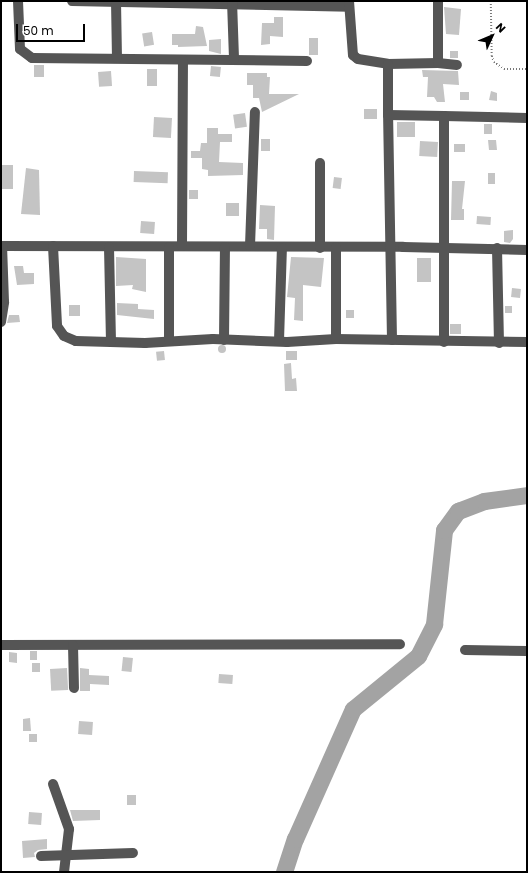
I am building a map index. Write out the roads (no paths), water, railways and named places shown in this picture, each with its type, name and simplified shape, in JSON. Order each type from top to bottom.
[{"type":"street","points":[[18,1],[20,49],[27,57],[307,61]]},
{"type":"street","points":[[72,1],[349,4],[352,55],[358,59],[388,64],[438,63],[457,65]]},
{"type":"street","points":[[438,1],[438,63]]},
{"type":"street","points":[[116,2],[117,58]]},
{"type":"street","points":[[232,3],[234,59]]},
{"type":"street","points":[[182,246],[183,60]]},
{"type":"street","points":[[388,64],[392,248],[392,340]]},
{"type":"street","points":[[250,246],[255,112]]},
{"type":"street","points":[[388,115],[527,118]]},
{"type":"street","points":[[444,116],[444,342]]},
{"type":"street","points":[[320,163],[320,248]]},
{"type":"street","points":[[1,322],[4,302],[2,246],[250,246],[282,248],[497,248],[527,250]]},
{"type":"street","points":[[53,246],[59,332],[76,341],[150,342],[169,340],[279,341],[336,339],[500,343],[527,342]]},
{"type":"street","points":[[109,247],[111,342]]},
{"type":"street","points":[[169,247],[169,340]]},
{"type":"street","points":[[224,340],[225,247]]},
{"type":"street","points":[[336,247],[336,339]]},
{"type":"street","points":[[279,341],[282,248]]},
{"type":"street","points":[[497,248],[500,343]]},
{"type":"street","points":[[1,645],[400,644]]},
{"type":"street","points":[[73,645],[74,688]]},
{"type":"street","points":[[466,650],[527,651]]},
{"type":"street","points":[[53,784],[69,829],[64,872]]},
{"type":"street","points":[[41,856],[133,853]]},
{"type":"waterway","points":[[284,872],[295,839],[353,709],[418,656],[434,624],[444,530],[458,511],[484,501],[527,495]]}]
